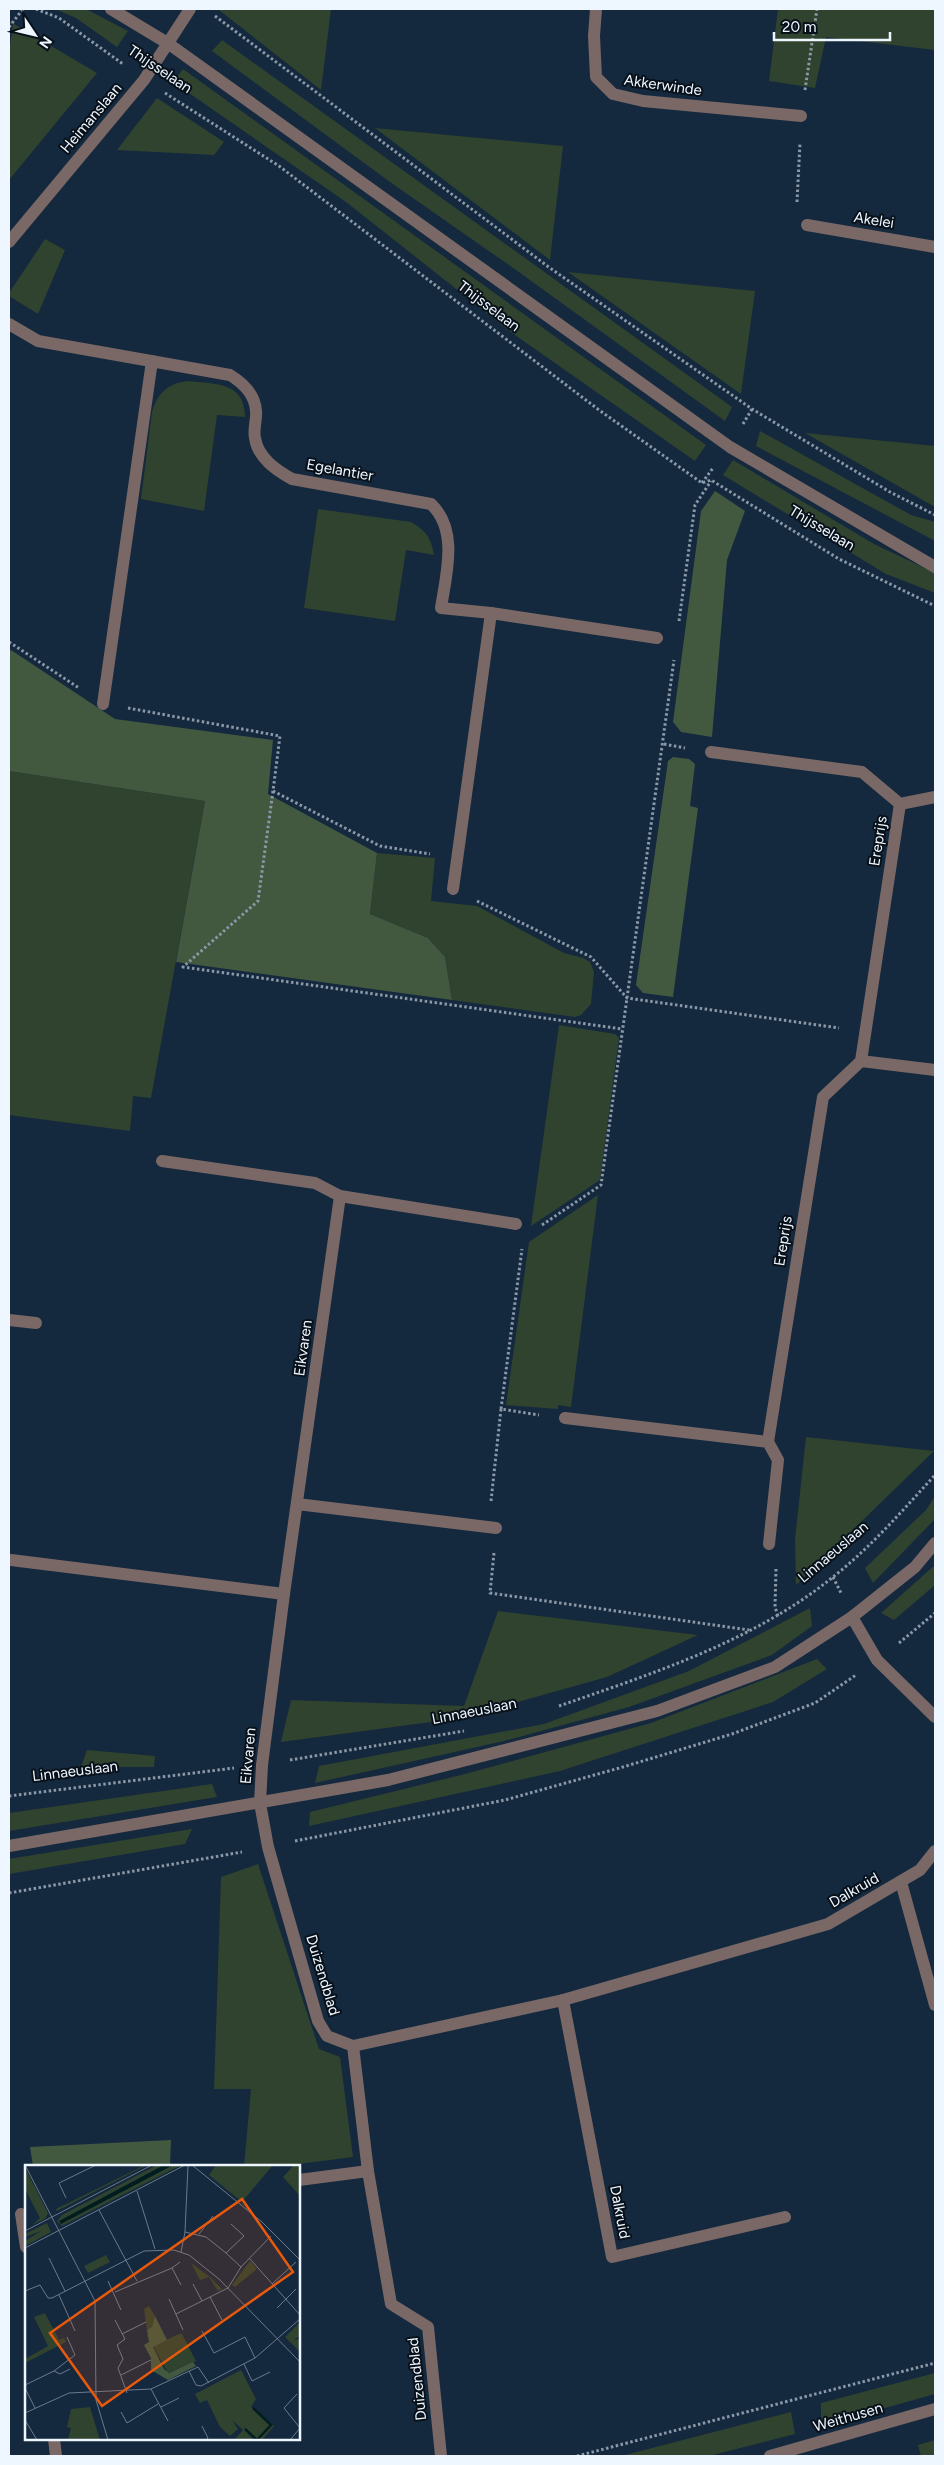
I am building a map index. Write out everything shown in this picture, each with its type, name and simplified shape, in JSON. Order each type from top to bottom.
[{"type":"street","name":"Thijsselaan","points":[[111,9],[169,44],[730,447],[935,567]]},
{"type":"street","name":"Heimanslaan","points":[[9,242],[144,80],[190,9]]},
{"type":"street","name":"Akkerwinde","points":[[596,9],[594,36],[596,77],[613,94],[643,101],[801,116]]},
{"type":"street","name":"Akelei","points":[[808,225],[935,247]]},
{"type":"street","name":"Egelantier","points":[[9,324],[38,341],[230,375],[242,382],[251,394],[256,409],[255,438],[265,459],[278,471],[292,479],[431,504],[441,513],[449,557],[441,608],[491,613],[657,638]]},
{"type":"street","points":[[103,704],[152,360]]},
{"type":"street","points":[[453,889],[491,613]]},
{"type":"street","name":"Ereprijs","points":[[711,752],[862,772],[900,804]]},
{"type":"street","name":"Ereprijs","points":[[900,804],[935,797]]},
{"type":"street","name":"Ereprijs","points":[[768,1442],[823,1097],[861,1060],[900,804]]},
{"type":"street","points":[[861,1060],[935,1070]]},
{"type":"street","points":[[162,1161],[315,1183],[340,1196],[520,1229]]},
{"type":"street","name":"Eikvaren","points":[[260,1803],[262,1765],[284,1594],[340,1196]]},
{"type":"street","points":[[9,1320],[36,1323]]},
{"type":"street","points":[[564,1418],[768,1442],[778,1460],[769,1544]]},
{"type":"street","points":[[297,1504],[496,1528]]},
{"type":"street","points":[[9,1846],[388,1780],[657,1711],[775,1667],[852,1617],[915,1567],[935,1543]]},
{"type":"street","points":[[11,1560],[284,1594]]},
{"type":"street","points":[[852,1617],[877,1660],[935,1717]]},
{"type":"street","name":"Duizendblad","points":[[260,1803],[268,1847],[318,2021],[328,2036],[353,2046],[368,2171],[391,2304],[428,2327],[441,2456]]},
{"type":"street","name":"Dalkruid","points":[[353,2046],[563,2000],[828,1924],[920,1870],[935,1851]]},
{"type":"street","name":"Dalkruid","points":[[901,1882],[935,2005]]},
{"type":"street","name":"Dalkruid","points":[[563,2000],[612,2257],[785,2217]]},
{"type":"street","points":[[300,2180],[368,2171]]},
{"type":"street","points":[[19,2214],[25,2242]]},
{"type":"street","name":"Weithusen","points":[[770,2456],[935,2409]]},
{"type":"street","points":[[54,2440],[56,2456]]},
{"type":"path","points":[[9,27],[23,9]]},
{"type":"path","name":"Thijsselaan","points":[[36,9],[59,18],[144,80],[279,166],[607,416],[702,482],[711,480],[840,559],[935,606]]},
{"type":"path","points":[[213,15],[550,268],[752,409],[890,492],[935,515]]},
{"type":"path","points":[[678,630],[696,504],[711,480]]},
{"type":"path","points":[[10,643],[103,704],[280,736],[258,901],[183,967],[623,1029]]},
{"type":"path","points":[[674,659],[601,1185],[544,1224],[520,1229],[491,1502],[499,1503],[490,1593],[749,1630]]},
{"type":"path","points":[[273,791],[380,846],[433,855]]},
{"type":"path","points":[[453,889],[591,957],[627,998],[865,1032]]},
{"type":"path","points":[[501,1409],[564,1418]]},
{"type":"path","name":"Linnaeuslaan","points":[[558,1706],[678,1665],[778,1616],[834,1577],[893,1522],[935,1475]]},
{"type":"path","points":[[769,1544],[776,1546],[775,1607],[778,1616]]},
{"type":"path","points":[[9,1894],[268,1847],[505,1800],[732,1734],[815,1703],[877,1660],[935,1613]]},
{"type":"path","name":"Linnaeuslaan","points":[[9,1796],[262,1765],[473,1729]]},
{"type":"path","points":[[578,2456],[935,2362]]},
{"type":"green space","points":[[55,9],[86,9],[128,31],[117,47],[76,18]]},
{"type":"green space","points":[[331,9],[321,90],[219,10]]},
{"type":"green space","points":[[778,9],[935,9],[935,50],[826,37],[815,88],[769,81]]},
{"type":"green space","points":[[9,21],[97,73],[9,180],[9,53],[13,24],[9,24]]},
{"type":"green space","points":[[222,40],[732,407],[725,421],[516,270],[390,182],[212,51]]},
{"type":"green space","points":[[183,69],[706,445],[695,461],[512,333],[346,202],[173,82]]},
{"type":"green space","points":[[157,98],[224,142],[214,155],[117,150]]},
{"type":"green space","points":[[375,128],[563,146],[550,260]]},
{"type":"green space","points":[[45,239],[65,250],[38,314],[9,296],[9,293]]},
{"type":"green space","points":[[568,272],[755,291],[741,394]]},
{"type":"green space","points":[[187,381],[217,384],[226,387],[240,397],[244,405],[245,417],[217,415],[204,511],[141,499],[154,405],[164,390],[174,384]]},
{"type":"green space","points":[[760,431],[911,515],[935,522],[935,541],[756,446]]},
{"type":"green space","points":[[805,433],[935,446],[935,507]]},
{"type":"green space","points":[[733,460],[874,544],[935,573],[935,593],[886,574],[723,475]]},
{"type":"green space","points":[[715,491],[745,511],[727,560],[712,737],[681,732],[673,722],[701,511]]},
{"type":"green space","points":[[318,509],[411,522],[421,528],[427,535],[434,555],[406,550],[395,621],[304,608]]},
{"type":"green space","points":[[11,650],[115,719],[273,740],[268,794],[377,853],[370,914],[428,938],[445,957],[452,1000],[176,962],[205,801],[9,771],[9,652]]},
{"type":"green space","points":[[673,757],[689,759],[695,764],[690,806],[698,808],[673,997],[643,993],[636,985],[668,761]]},
{"type":"green space","points":[[9,771],[205,801],[151,1098],[133,1096],[130,1131],[9,1115]]},
{"type":"green space","points":[[377,853],[435,858],[431,901],[477,906],[564,953],[590,962],[594,972],[591,1004],[581,1015],[575,1017],[452,1000],[445,957],[428,938],[370,914]]},
{"type":"green space","points":[[559,1025],[615,1034],[619,1038],[600,1180],[531,1226]]},
{"type":"green space","points":[[598,1195],[571,1407],[558,1405],[558,1409],[506,1405],[529,1242]]},
{"type":"green space","points":[[806,1437],[934,1451],[796,1585],[795,1539]]},
{"type":"green space","points":[[935,1496],[935,1519],[873,1583],[865,1568],[926,1510]]},
{"type":"green space","points":[[935,1565],[935,1585],[894,1620],[881,1613]]},
{"type":"green space","points":[[810,1608],[812,1626],[772,1655],[629,1707],[504,1741],[315,1783],[319,1766],[544,1724],[689,1671]]},
{"type":"green space","points":[[498,1611],[698,1635],[607,1677],[461,1718],[281,1742],[291,1700],[464,1706]]},
{"type":"green space","points":[[817,1659],[827,1669],[773,1702],[560,1771],[309,1826],[310,1812],[465,1774],[651,1723]]},
{"type":"green space","points":[[87,1750],[155,1756],[154,1767],[81,1767]]},
{"type":"green space","points":[[212,1784],[217,1797],[9,1831],[9,1813]]},
{"type":"green space","points":[[192,1829],[185,1844],[9,1874],[9,1859]]},
{"type":"green space","points":[[258,1864],[319,2049],[340,2057],[353,2157],[291,2165],[244,2165],[251,2089],[214,2089],[221,1877]]},
{"type":"green space","points":[[171,2140],[170,2165],[33,2165],[30,2147]]},
{"type":"green space","points":[[935,2373],[935,2394],[821,2426],[821,2403]]},
{"type":"green space","points":[[791,2412],[795,2434],[709,2456],[621,2456]]},
{"type":"green space","points":[[935,2440],[935,2456],[921,2456],[918,2445]]}]
